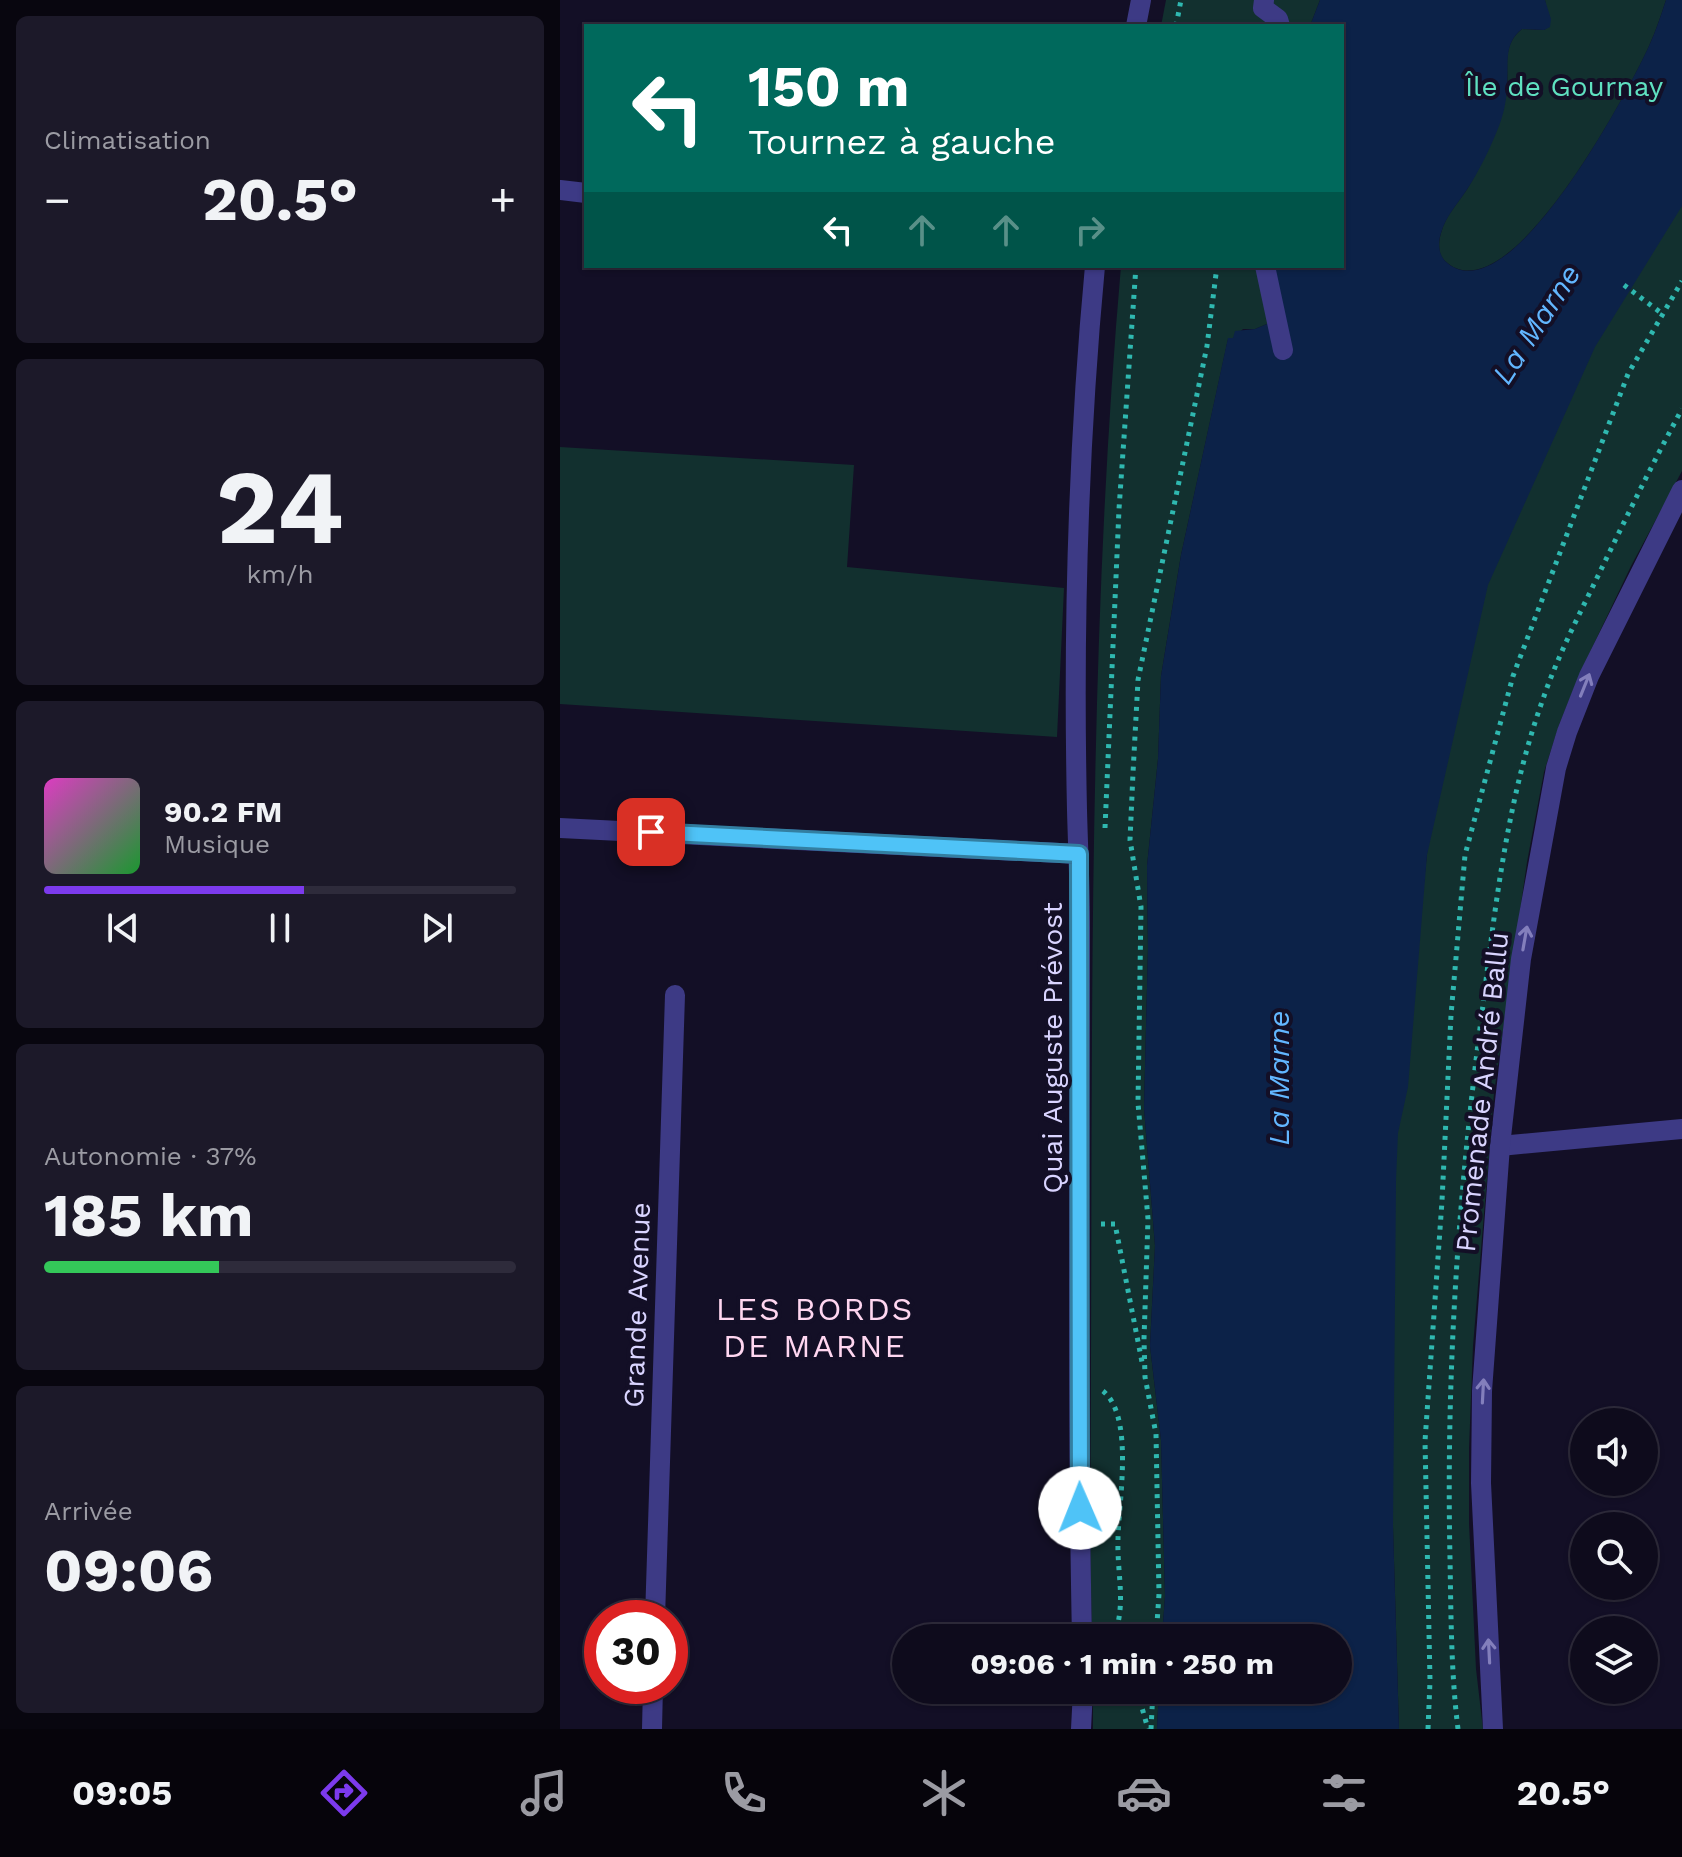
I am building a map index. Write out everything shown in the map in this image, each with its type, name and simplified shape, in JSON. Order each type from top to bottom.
[{"type":"street","points":[[1136,24],[1141,0]]},
{"type":"street","points":[[1264,0],[1263,8],[1278,19],[1279,24]]},
{"type":"street","points":[[560,190],[584,193]]},
{"type":"street","name":"Quai Auguste Prévost","points":[[1082,1624],[1078,544],[1087,354],[1095,268]]},
{"type":"street","points":[[1265,268],[1283,350]]},
{"type":"street","name":"Promenade André Ballu","points":[[1493,1729],[1481,1483],[1482,1391],[1500,1146],[1521,959],[1556,768],[1567,732],[1589,676],[1682,490]]},
{"type":"street","points":[[560,828],[1079,854]]},
{"type":"street","name":"Grande Avenue","points":[[656,1600],[675,995]]},
{"type":"street","points":[[1500,1146],[1682,1129]]},
{"type":"street","points":[[652,1729],[653,1704]]},
{"type":"street","points":[[1081,1729],[1082,1704]]},
{"type":"path","points":[[1176,24],[1181,0]]},
{"type":"path","points":[[1105,829],[1119,509],[1136,268]]},
{"type":"path","points":[[1145,1377],[1148,1219],[1138,1103],[1141,907],[1130,840],[1138,680],[1207,346],[1217,268]]},
{"type":"path","points":[[1428,1729],[1430,1681],[1425,1441],[1443,1186],[1451,1015],[1465,855],[1513,676],[1628,374],[1682,281]]},
{"type":"path","points":[[1624,285],[1664,315]]},
{"type":"path","points":[[1103,1209],[1103,1239]]},
{"type":"path","points":[[1115,1224],[1156,1434],[1157,1624]]},
{"type":"path","points":[[1103,1379],[1104,1406]]},
{"type":"path","points":[[1103,1391],[1117,1409],[1121,1456],[1118,1542],[1122,1609],[1119,1624]]},
{"type":"path","points":[[1142,1704],[1150,1729]]},
{"type":"path","points":[[1150,1729],[1152,1704]]},
{"type":"green space","points":[[1166,0],[1320,0],[1311,24],[1161,24]]},
{"type":"green space","name":"Île de Gournay","points":[[1545,0],[1666,0],[1654,35],[1618,106],[1564,192],[1532,230],[1501,258],[1471,270],[1445,261],[1439,248],[1441,233],[1477,171],[1497,125],[1506,97],[1510,44],[1522,29],[1544,30],[1550,26]]},
{"type":"green space","points":[[1682,154],[1682,471],[1631,566],[1580,673],[1544,772],[1527,862],[1494,1093],[1473,1346],[1469,1449],[1476,1669],[1483,1729],[1399,1729],[1393,1528],[1387,1518],[1360,1153],[1404,1075],[1446,671]]},
{"type":"green space","points":[[1121,268],[1271,268],[1267,324],[1255,329],[1243,329],[1228,339],[1181,555],[1161,676],[1158,759],[1147,866],[1144,1108],[1155,1246],[1150,1346],[1161,1440],[1163,1624],[1092,1624],[1093,902],[1101,584]]},
{"type":"green space","points":[[560,447],[854,465],[847,567],[1064,588],[1057,737],[560,704]]},
{"type":"green space","points":[[1093,1704],[1158,1704],[1157,1729],[1093,1729]]},
{"type":"water","name":"La Marne","points":[[1320,0],[1545,0],[1551,19],[1550,27],[1544,30],[1522,29],[1512,41],[1508,54],[1506,100],[1499,126],[1480,168],[1448,217],[1440,236],[1440,251],[1445,261],[1471,271],[1501,259],[1532,230],[1564,192],[1618,106],[1654,35],[1666,0],[1682,0],[1682,206],[1595,347],[1488,585],[1427,855],[1408,1087],[1398,1133],[1396,1181],[1393,1526],[1399,1729],[1157,1729],[1158,1704],[1352,1704],[1352,1624],[1163,1624],[1161,1440],[1150,1346],[1155,1246],[1144,1108],[1147,866],[1158,759],[1161,676],[1181,555],[1228,338],[1233,338],[1235,331],[1267,324],[1271,268],[1344,268],[1344,24],[1311,24]]},
{"type":"district","name":"LES BORDS DE MARNE","points":[[815,1328]]},
{"type":"route","points":[[651,832],[1079,854],[1080,1508]]}]
